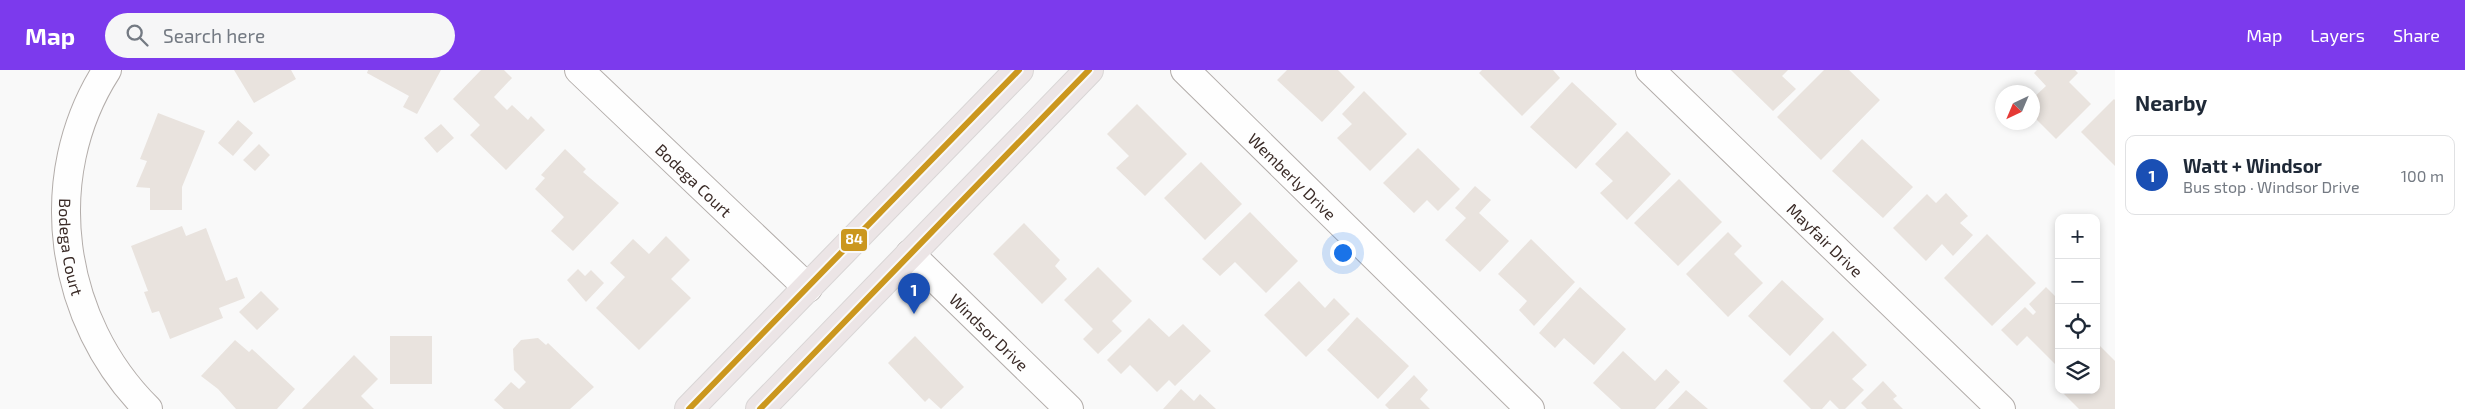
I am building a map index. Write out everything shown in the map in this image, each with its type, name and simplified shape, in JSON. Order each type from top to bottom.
[{"type":"main road","points":[[689,409],[1019,70]]},
{"type":"main road","points":[[760,409],[1089,70]]},
{"type":"street","name":"Bodega Court","points":[[107,70],[81,125],[74,148],[66,194],[65,218],[70,265],[75,288],[92,333],[117,374],[148,409]]},
{"type":"street","name":"Bodega Court","points":[[579,70],[808,288]]},
{"type":"street","name":"Wemberly Drive","points":[[1185,70],[1530,409]]},
{"type":"street","name":"Mayfair Drive","points":[[1650,70],[2000,409]]},
{"type":"street","name":"Windsor Drive","points":[[910,254],[1069,409]]},
{"type":"building","points":[[234,70],[291,70],[296,79],[254,103]]},
{"type":"building","points":[[368,70],[441,70],[417,114],[403,107],[409,96],[367,73]]},
{"type":"building","points":[[481,70],[504,70],[512,78],[494,97],[507,110],[512,105],[528,120],[531,116],[545,130],[506,170],[470,135],[480,125],[453,99]]},
{"type":"building","points":[[1287,70],[1338,70],[1355,87],[1322,122],[1277,80]]},
{"type":"building","points":[[1482,70],[1553,70],[1560,78],[1522,116],[1479,73]]},
{"type":"building","points":[[1731,70],[1788,70],[1782,76],[1796,89],[1773,111]]},
{"type":"building","points":[[1824,70],[1849,70],[1880,100],[1821,160],[1777,117]]},
{"type":"building","points":[[2037,70],[2075,70],[2078,73],[2069,82],[2091,104],[2056,139],[2040,123],[2040,92],[2046,86],[2034,73]]},
{"type":"building","points":[[1572,82],[1617,124],[1576,169],[1530,127]]},
{"type":"building","points":[[1364,91],[1407,134],[1370,171],[1337,138],[1352,124],[1342,114]]},
{"type":"building","points":[[2115,100],[2115,166],[2081,132]]},
{"type":"building","points":[[1137,104],[1187,154],[1145,196],[1116,168],[1129,156],[1107,134]]},
{"type":"building","points":[[158,113],[205,131],[182,187],[182,210],[150,210],[150,188],[136,187],[147,161],[140,159]]},
{"type":"building","points":[[238,120],[253,133],[233,156],[218,143]]},
{"type":"building","points":[[441,124],[454,138],[437,153],[424,138]]},
{"type":"building","points":[[1627,131],[1671,174],[1627,220],[1600,193],[1613,181],[1595,164]]},
{"type":"building","points":[[1862,139],[1913,187],[1883,218],[1832,171]]},
{"type":"building","points":[[259,144],[270,155],[255,171],[243,160]]},
{"type":"building","points":[[1418,148],[1460,189],[1438,211],[1427,200],[1414,213],[1383,183]]},
{"type":"building","points":[[565,149],[586,169],[583,172],[619,203],[573,251],[551,231],[564,217],[535,189],[545,178],[541,175]]},
{"type":"building","points":[[1201,162],[1242,204],[1205,240],[1164,198]]},
{"type":"building","points":[[1679,179],[1722,222],[1678,266],[1634,223]]},
{"type":"building","points":[[1475,186],[1491,200],[1479,213],[1509,241],[1480,272],[1445,240],[1466,218],[1455,208]]},
{"type":"building","points":[[1946,193],[1968,216],[1960,223],[1973,235],[1953,256],[1942,244],[1926,261],[1893,228],[1927,194],[1936,203]]},
{"type":"building","points":[[1250,212],[1298,261],[1266,293],[1235,262],[1220,276],[1202,259]]},
{"type":"building","points":[[1024,223],[1060,260],[1055,266],[1067,279],[1042,304],[993,254]]},
{"type":"building","points":[[182,226],[186,236],[206,228],[226,281],[237,277],[245,298],[219,308],[223,318],[170,339],[159,311],[152,313],[144,292],[148,291],[131,246]]},
{"type":"building","points":[[1728,232],[1742,246],[1734,254],[1763,283],[1728,317],[1686,274]]},
{"type":"building","points":[[1987,234],[2036,283],[1992,326],[1944,278]]},
{"type":"building","points":[[666,236],[690,260],[671,279],[691,298],[639,350],[596,308],[625,277],[610,263],[633,239],[649,254]]},
{"type":"building","points":[[1531,239],[1575,282],[1534,326],[1519,310],[1527,301],[1498,274]]},
{"type":"building","points":[[1098,267],[1132,301],[1112,321],[1122,331],[1098,354],[1083,339],[1093,329],[1064,300]]},
{"type":"building","points":[[578,269],[585,276],[591,270],[604,283],[586,302],[567,280]]},
{"type":"building","points":[[1782,280],[1824,319],[1790,356],[1748,316]]},
{"type":"building","points":[[1299,281],[1325,308],[1334,298],[1350,314],[1306,357],[1264,315]]},
{"type":"building","points":[[1580,287],[1626,329],[1594,365],[1564,338],[1555,348],[1539,333]]},
{"type":"building","points":[[2046,287],[2055,296],[2055,364],[2027,336],[2017,346],[2001,330],[2025,307],[2033,315],[2036,312],[2029,304]]},
{"type":"building","points":[[261,291],[279,309],[257,330],[239,312]]},
{"type":"building","points":[[1357,317],[1409,366],[1378,399],[1327,350]]},
{"type":"building","points":[[1149,318],[1169,337],[1183,324],[1211,351],[1175,386],[1169,380],[1157,392],[1130,365],[1121,374],[1107,360]]},
{"type":"building","points":[[1833,331],[1867,365],[1852,379],[1864,390],[1845,409],[1839,409],[1830,400],[1822,409],[1811,409],[1783,381]]},
{"type":"building","points":[[390,336],[432,336],[432,384],[390,384]]},
{"type":"building","points":[[915,336],[964,387],[941,409],[929,398],[925,402],[888,363]]},
{"type":"building","points":[[538,338],[546,345],[548,343],[594,387],[570,409],[504,409],[494,400],[511,382],[519,389],[526,382],[514,370],[513,349],[521,340]]},
{"type":"building","points":[[235,340],[249,352],[252,349],[295,389],[277,409],[236,409],[218,389],[201,376]]},
{"type":"building","points":[[2100,346],[2115,361],[2115,409],[2079,409],[2064,394],[2100,394]]},
{"type":"building","points":[[1623,351],[1655,381],[1666,369],[1680,382],[1655,409],[1621,409],[1593,383]]},
{"type":"building","points":[[354,355],[378,379],[361,396],[374,409],[302,409]]},
{"type":"building","points":[[1414,375],[1428,390],[1420,399],[1430,409],[1389,409],[1385,405]]},
{"type":"building","points":[[1883,381],[1897,396],[1893,399],[1903,409],[1867,409],[1861,403]]},
{"type":"building","points":[[1181,389],[1194,401],[1200,394],[1216,409],[1163,409]]},
{"type":"building","points":[[1686,390],[1708,409],[1668,409]]},
{"type":"transit line","name":"84","points":[[689,409],[1019,70]]},
{"type":"transit line","name":"84","points":[[760,409],[1089,70]]},
{"type":"place","name":"Watt + Windsor","points":[[914,314]]}]
